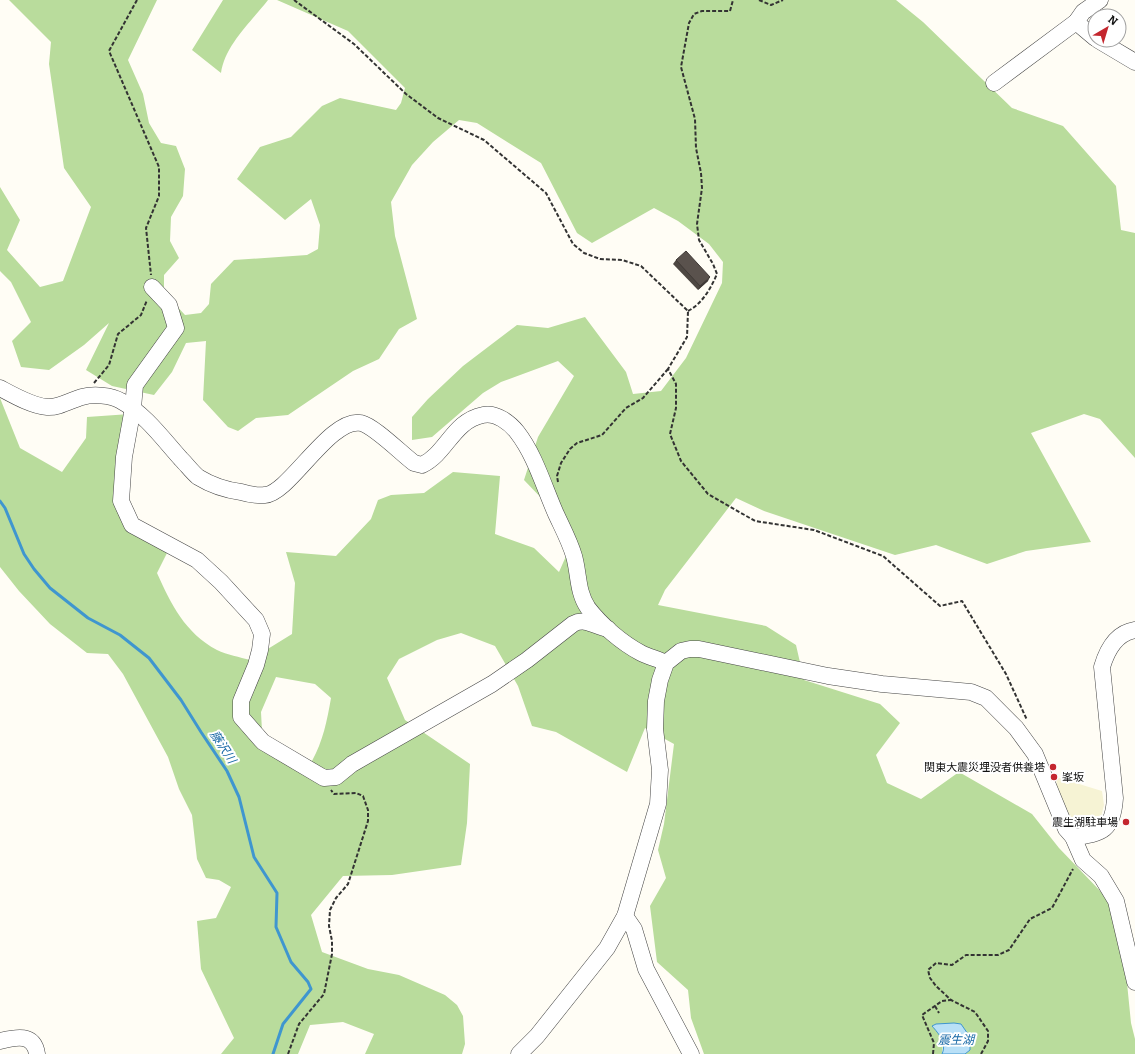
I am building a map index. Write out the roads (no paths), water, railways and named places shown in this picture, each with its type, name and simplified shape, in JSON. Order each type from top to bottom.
[{"type":"street","points":[[994,83],[1076,22],[1083,12],[1100,0]]},
{"type":"street","points":[[1076,22],[1087,31]]},
{"type":"street","points":[[1111,48],[1135,62]]},
{"type":"street","points":[[152,287],[169,305],[176,328],[135,384],[134,408],[124,457],[121,501],[132,525],[197,560],[221,582],[256,620],[262,634],[260,650],[256,665],[241,701],[241,717],[263,742],[286,754],[317,775],[328,779],[336,777],[352,764],[492,684],[579,620],[586,620],[600,628],[608,629]]},
{"type":"street","points":[[0,388],[15,397],[48,407],[83,397],[105,396],[119,399],[134,408],[197,476],[213,485],[231,491],[266,496],[277,491],[305,461],[335,433],[352,423],[362,423],[414,463],[422,465],[430,462],[458,428],[472,417],[486,414],[498,417],[509,423],[517,432],[528,450],[574,555],[580,588],[583,599],[588,607],[608,629],[630,646],[666,663]]},
{"type":"street","points":[[1073,837],[1094,835],[1108,826],[1114,814],[1115,798],[1102,667],[1106,653],[1112,644],[1120,636],[1135,630]]},
{"type":"street","points":[[519,1054],[538,1036],[607,948],[625,916],[658,804],[660,785],[655,729],[656,701],[660,676],[666,663],[681,651],[690,649],[699,649],[828,676],[882,684],[971,692],[986,698],[1016,728],[1035,754],[1060,818],[1066,829],[1101,876],[1116,901],[1135,982]]},
{"type":"street","points":[[625,916],[634,929],[646,969],[691,1054]]},
{"type":"street","points":[[0,1041],[16,1037],[26,1037],[33,1042],[37,1054]]},
{"type":"water","name":"震生湖","points":[[936,1024],[961,1024],[970,1037],[970,1050],[965,1054],[942,1054],[944,1046],[943,1042],[940,1035],[932,1026]]},
{"type":"waterway","name":"藤沢川","points":[[0,501],[5,508],[24,554],[34,569],[50,588],[88,618],[120,635],[149,658],[181,700],[227,771],[239,797],[254,857],[277,893],[276,927],[291,962],[308,982],[311,989],[283,1024],[273,1054]]},
{"type":"place","name":"関東大震災埋没者供養塔","points":[[1053,767]]},
{"type":"place","name":"峯坂","points":[[1054,777]]},
{"type":"place","name":"震生湖駐車場","points":[[1126,822]]}]
